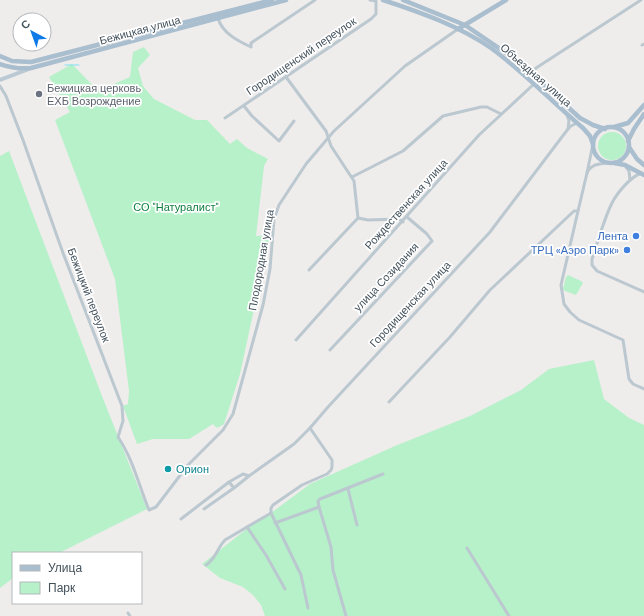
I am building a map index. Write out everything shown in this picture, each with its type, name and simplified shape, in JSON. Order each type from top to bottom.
[{"type":"main road","name":"Бежицкая улица","points":[[0,56],[12,61],[31,62],[272,0]]},
{"type":"main road","name":"Бежицкая улица","points":[[31,68],[286,0]]},
{"type":"main road","points":[[383,0],[408,8],[458,29],[499,2],[506,0]]},
{"type":"main road","points":[[403,0],[466,25]]},
{"type":"main road","name":"Объездная улица","points":[[466,25],[513,57],[580,118],[605,129]]},
{"type":"main road","name":"Объездная улица","points":[[458,29],[472,36],[498,54],[534,84],[587,131],[593,144]]},
{"type":"main road","points":[[0,64],[9,68],[31,68]]},
{"type":"main road","points":[[643,174],[625,165],[607,163],[601,160],[594,150],[593,144],[597,135],[605,129],[628,123],[644,105]]},
{"type":"main road","points":[[612,163],[622,159],[625,156],[634,129],[644,114]]},
{"type":"main road","points":[[611,128],[622,132],[637,159],[644,165]]},
{"type":"street","points":[[218,18],[222,28],[238,41],[251,47],[251,43],[260,36],[316,0]]},
{"type":"street","name":"Городищенский переулок","points":[[225,118],[371,19],[376,14],[376,2],[370,0]]},
{"type":"street","points":[[531,74],[536,68],[641,0]]},
{"type":"street","name":"Плодородная улица","points":[[149,510],[156,507],[188,466],[223,430],[233,414],[270,269],[276,213],[279,205],[302,170],[328,137],[405,66],[458,29]]},
{"type":"street","name":"Бежицкая улица","points":[[0,80],[31,68]]},
{"type":"street","points":[[286,77],[323,127],[331,146],[354,180],[356,193],[358,218],[309,270]]},
{"type":"street","name":"Рождественская улица","points":[[296,340],[403,222],[479,135],[534,84]]},
{"type":"street","name":"Бежицкий переулок","points":[[0,86],[6,96],[23,140],[63,253],[122,406],[123,421],[118,437],[135,470],[142,495],[149,510]]},
{"type":"street","points":[[244,106],[252,116],[278,141],[294,121]]},
{"type":"street","points":[[352,177],[404,151],[412,142],[443,116],[481,107],[487,107],[501,114]]},
{"type":"street","points":[[567,114],[568,129]]},
{"type":"street","points":[[568,129],[578,123]]},
{"type":"street","name":"Городищенская улица","points":[[204,509],[294,444],[310,428],[333,401],[490,232],[568,129]]},
{"type":"street","points":[[593,144],[561,285],[564,304],[579,320],[623,340],[629,379],[633,384],[644,389]]},
{"type":"street","points":[[587,173],[594,165],[607,163]]},
{"type":"street","points":[[625,165],[629,171],[630,180]]},
{"type":"street","points":[[643,174],[637,175],[630,180],[612,202],[592,265],[597,271],[644,292]]},
{"type":"street","points":[[390,402],[450,337],[490,290],[574,211],[578,210]]},
{"type":"street","name":"улица Созидания","points":[[330,350],[432,241],[427,234],[407,217]]},
{"type":"street","points":[[358,218],[368,220],[399,219],[403,222]]},
{"type":"street","points":[[308,608],[301,575],[270,513],[273,505],[302,485],[326,474],[331,470],[332,460],[310,428]]},
{"type":"street","name":"Городищенская улица","points":[[180,519],[229,482],[243,474],[249,476]]},
{"type":"street","points":[[346,616],[332,570],[330,547],[318,503],[320,499],[383,474]]},
{"type":"street","points":[[229,482],[234,488]]},
{"type":"street","points":[[348,489],[357,525]]},
{"type":"street","points":[[275,523],[319,507]]},
{"type":"street","points":[[206,564],[214,559],[225,540],[270,513]]},
{"type":"street","points":[[247,527],[266,555],[285,589]]},
{"type":"street","points":[[467,548],[508,616]]},
{"type":"green space","name":"СО \"Натуралист\"","points":[[144,47],[150,55],[138,68],[143,86],[154,99],[195,120],[207,120],[230,144],[237,139],[247,148],[268,159],[264,166],[256,236],[270,235],[240,374],[224,424],[217,428],[213,424],[189,439],[153,439],[137,444],[123,406],[128,404],[129,391],[115,279],[55,120],[70,112],[49,77],[72,64],[98,91],[130,77],[133,52]]},
{"type":"green space","points":[[612,132],[622,136],[626,146],[622,156],[612,160],[602,156],[598,146],[602,136]]},
{"type":"green space","points":[[9,151],[102,396],[147,509],[61,552],[12,552],[12,579],[0,588],[0,156]]},
{"type":"green space","points":[[568,275],[583,283],[576,295],[563,289],[566,277]]},
{"type":"green space","points":[[594,360],[604,399],[629,418],[644,425],[644,616],[265,616],[261,605],[253,595],[243,587],[220,578],[202,564],[248,528],[310,484],[395,446],[470,416],[521,390],[549,369]]},
{"type":"waterway","points":[[65,65],[79,65]]},
{"type":"place","name":"Бежицкая церковь ЕХБ Возрождение","points":[[39,94]]},
{"type":"place","name":"Лента","points":[[636,236]]},
{"type":"place","name":"ТРЦ «Аэро Парк»","points":[[627,250]]},
{"type":"place","name":"Орион","points":[[168,469]]}]
